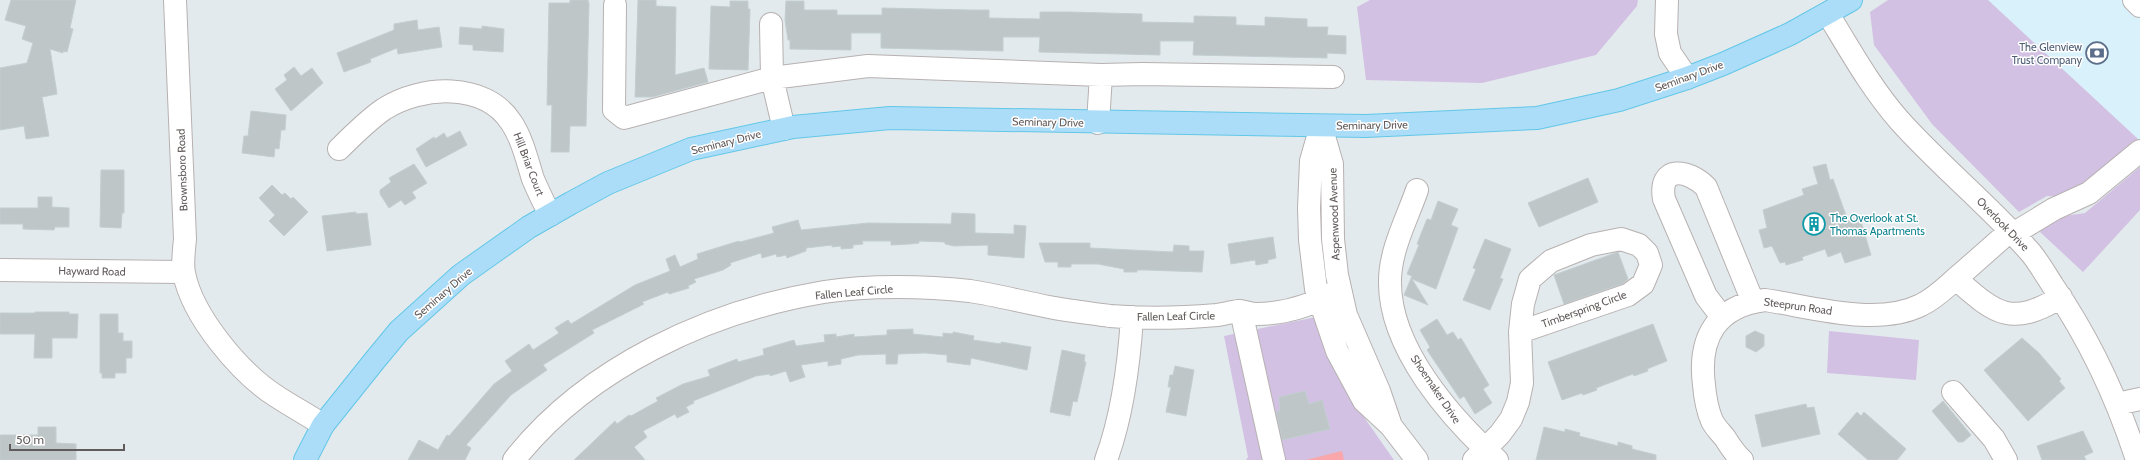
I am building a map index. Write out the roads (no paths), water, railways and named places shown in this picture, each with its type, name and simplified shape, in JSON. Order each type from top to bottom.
[{"type":"main road","name":"Seminary Drive","points":[[305,460],[323,425],[399,331],[461,275],[496,249],[550,215],[608,183],[691,149],[784,129],[890,118],[1098,123],[1366,126],[1537,118],[1619,100],[1687,78],[1750,52],[1828,14],[1851,0]]},
{"type":"street","name":"Brownsboro Road","points":[[175,0],[184,239],[183,272],[197,308],[212,333],[244,370],[275,396],[323,425]]},
{"type":"street","points":[[1667,0],[1666,34],[1670,52],[1687,78]]},
{"type":"street","points":[[2134,0],[2140,6]]},
{"type":"street","points":[[615,5],[614,110],[624,118],[772,78],[868,66],[1101,75],[1142,74],[1333,77]]},
{"type":"street","name":"Overlook Drive","points":[[1828,14],[1876,90],[1898,119],[2032,254],[2085,336],[2109,384],[2137,460]]},
{"type":"street","points":[[771,24],[772,78],[784,129]]},
{"type":"street","points":[[1098,123],[1101,75]]},
{"type":"street","name":"Hill Briar Court","points":[[339,149],[357,131],[384,109],[403,99],[446,92],[467,93],[483,98],[497,106],[512,123],[534,181],[550,215]]},
{"type":"street","name":"Aspenwood Avenue","points":[[1321,126],[1332,164],[1333,239],[1340,289],[1346,315],[1379,391],[1391,426]]},
{"type":"street","name":"Aspenwood Avenue","points":[[1321,126],[1310,161],[1309,200],[1310,240],[1318,295],[1337,351],[1364,401],[1391,426],[1417,460]]},
{"type":"street","name":"Steeprun Road","points":[[1742,460],[1712,421],[1705,398],[1702,356],[1706,341],[1712,328],[1722,317],[1736,307],[1765,300],[1863,315],[1883,316],[1903,312],[1921,305],[1937,296],[2011,232],[2054,209],[2089,193],[2140,151]]},
{"type":"street","points":[[1722,317],[1706,296],[1664,199],[1662,191],[1666,182],[1670,176],[1678,172],[1697,179],[1706,187],[1753,302]]},
{"type":"street","name":"Shoemaker Drive","points":[[1417,190],[1393,258],[1390,280],[1392,301],[1396,316],[1420,371],[1446,408],[1485,456]]},
{"type":"street","name":"Timberspring Circle","points":[[1485,456],[1511,418],[1518,402],[1522,383],[1520,332],[1523,304],[1530,279],[1551,261],[1591,244],[1621,239],[1639,245],[1647,253],[1651,265],[1643,284],[1628,295],[1520,332]]},
{"type":"street","name":"Hayward Road","points":[[0,270],[183,272]]},
{"type":"street","points":[[1956,279],[1984,304],[2001,313],[2018,314],[2038,308],[2061,297]]},
{"type":"street","name":"Fallen Leaf Circle","points":[[514,460],[524,448],[562,411],[610,374],[654,349],[699,328],[747,310],[777,302],[826,292],[862,289],[933,289],[970,291],[1049,307],[1132,317],[1153,318],[1218,315],[1241,311],[1255,314],[1298,308],[1318,295],[1340,289]]},
{"type":"street","points":[[1241,311],[1274,460]]},
{"type":"street","points":[[1106,460],[1119,418],[1125,382],[1132,317]]},
{"type":"street","points":[[1953,392],[1994,439],[2006,460]]},
{"type":"street","points":[[2117,404],[2140,398]]},
{"type":"place","name":"The Glenview Trust Company","points":[[2097,53]]},
{"type":"place","name":"The Overlook at St. Thomas Apartments","points":[[1814,224]]}]
